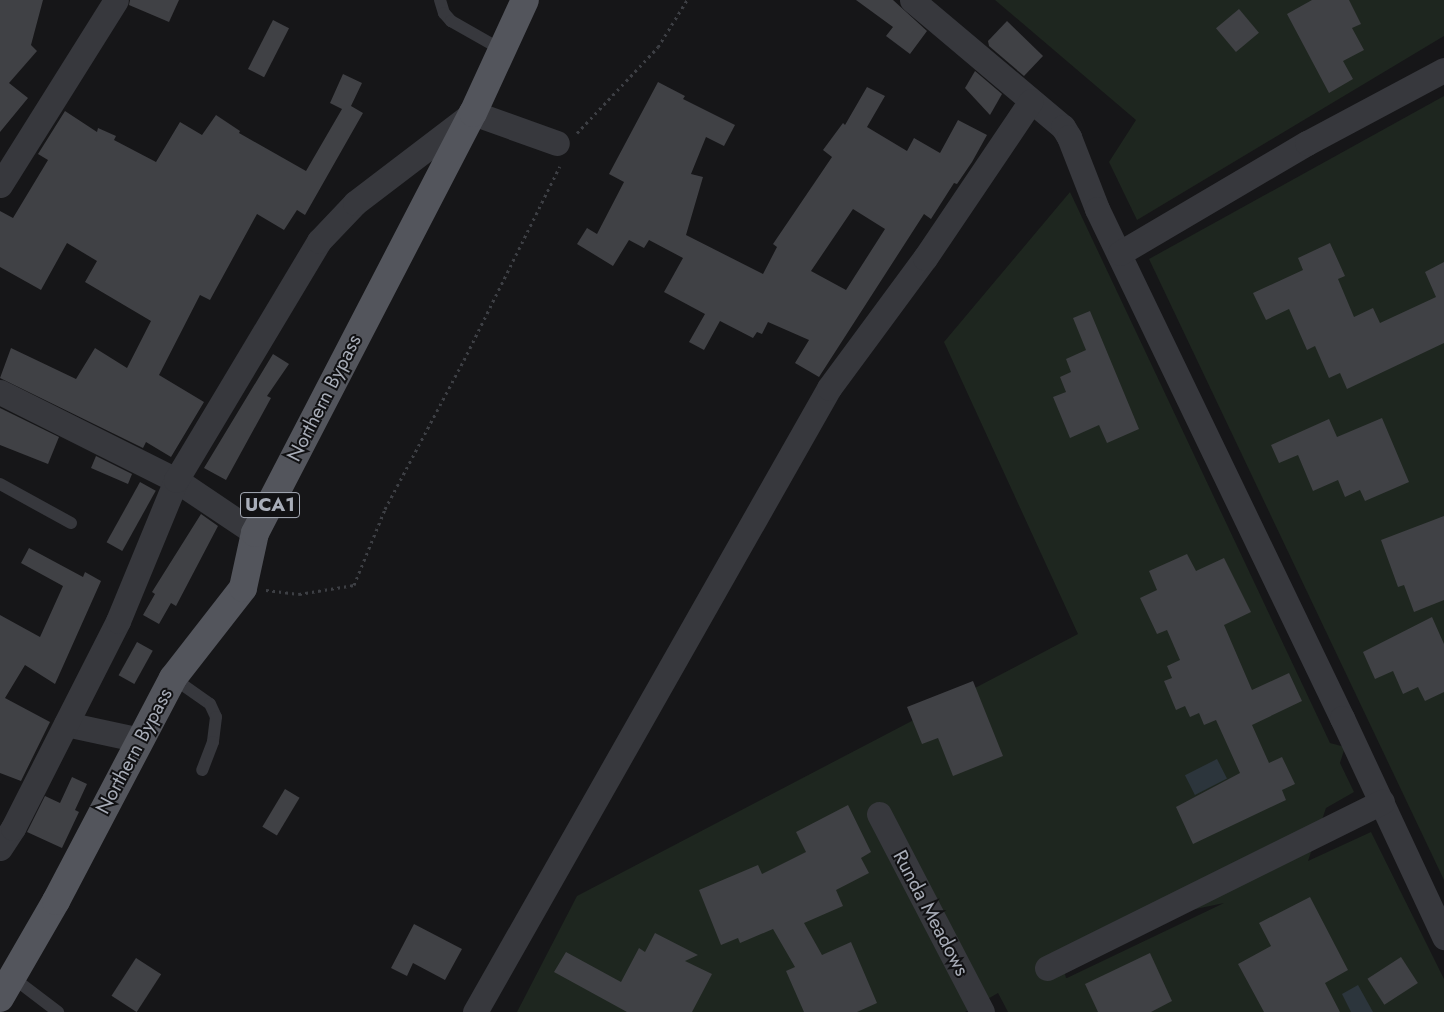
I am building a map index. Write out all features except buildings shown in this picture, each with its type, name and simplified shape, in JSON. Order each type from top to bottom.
[{"type":"main road","name":"Northern Bypass","points":[[6,987],[56,901],[173,678],[243,588],[255,533],[473,113],[525,0]]},
{"type":"street","points":[[0,186],[116,0]]},
{"type":"street","points":[[912,0],[1063,128],[1069,137],[1097,209],[1120,253],[1382,802],[1444,937]]},
{"type":"street","points":[[1120,253],[1306,143],[1444,70]]},
{"type":"street","points":[[474,1012],[828,388],[925,258],[1031,101]]},
{"type":"street","points":[[0,848],[118,621],[176,480],[319,241],[355,203],[473,113],[565,147]]},
{"type":"street","points":[[0,392],[176,480],[255,533]]},
{"type":"street","points":[[66,724],[140,740]]},
{"type":"street","points":[[1047,968],[1382,802]]},
{"type":"street","name":"Runda Meadows","points":[[879,814],[982,1012]]},
{"type":"lane","points":[[440,0],[444,13],[451,21],[502,50]]},
{"type":"lane","points":[[0,484],[71,524]]},
{"type":"lane","points":[[173,678],[210,704],[216,717],[213,742],[202,770]]},
{"type":"lane","points":[[6,987],[58,1012]]},
{"type":"path","points":[[243,588],[299,594],[354,585],[385,509],[464,360],[565,147],[658,47],[686,0]]},
{"type":"shaded area","points":[[995,0],[1444,0],[1444,36],[1137,220],[1109,162],[1136,120]]},
{"type":"shaded area","points":[[1444,96],[1444,880],[1149,259]]},
{"type":"shaded area","points":[[1070,192],[1330,743],[1345,747],[1340,763],[1354,792],[1326,808],[1308,861],[1371,832],[1444,979],[1444,1012],[1008,1012],[998,993],[965,1012],[517,1012],[577,896],[1078,634],[944,342]],"holes":[[[1224,903],[1067,978],[1061,958],[1186,911]]]},
{"type":"shaded area","points":[[1217,759],[1227,779],[1195,795],[1185,775]]},
{"type":"shaded area","points":[[1358,985],[1373,1012],[1351,1012],[1342,994]]}]
